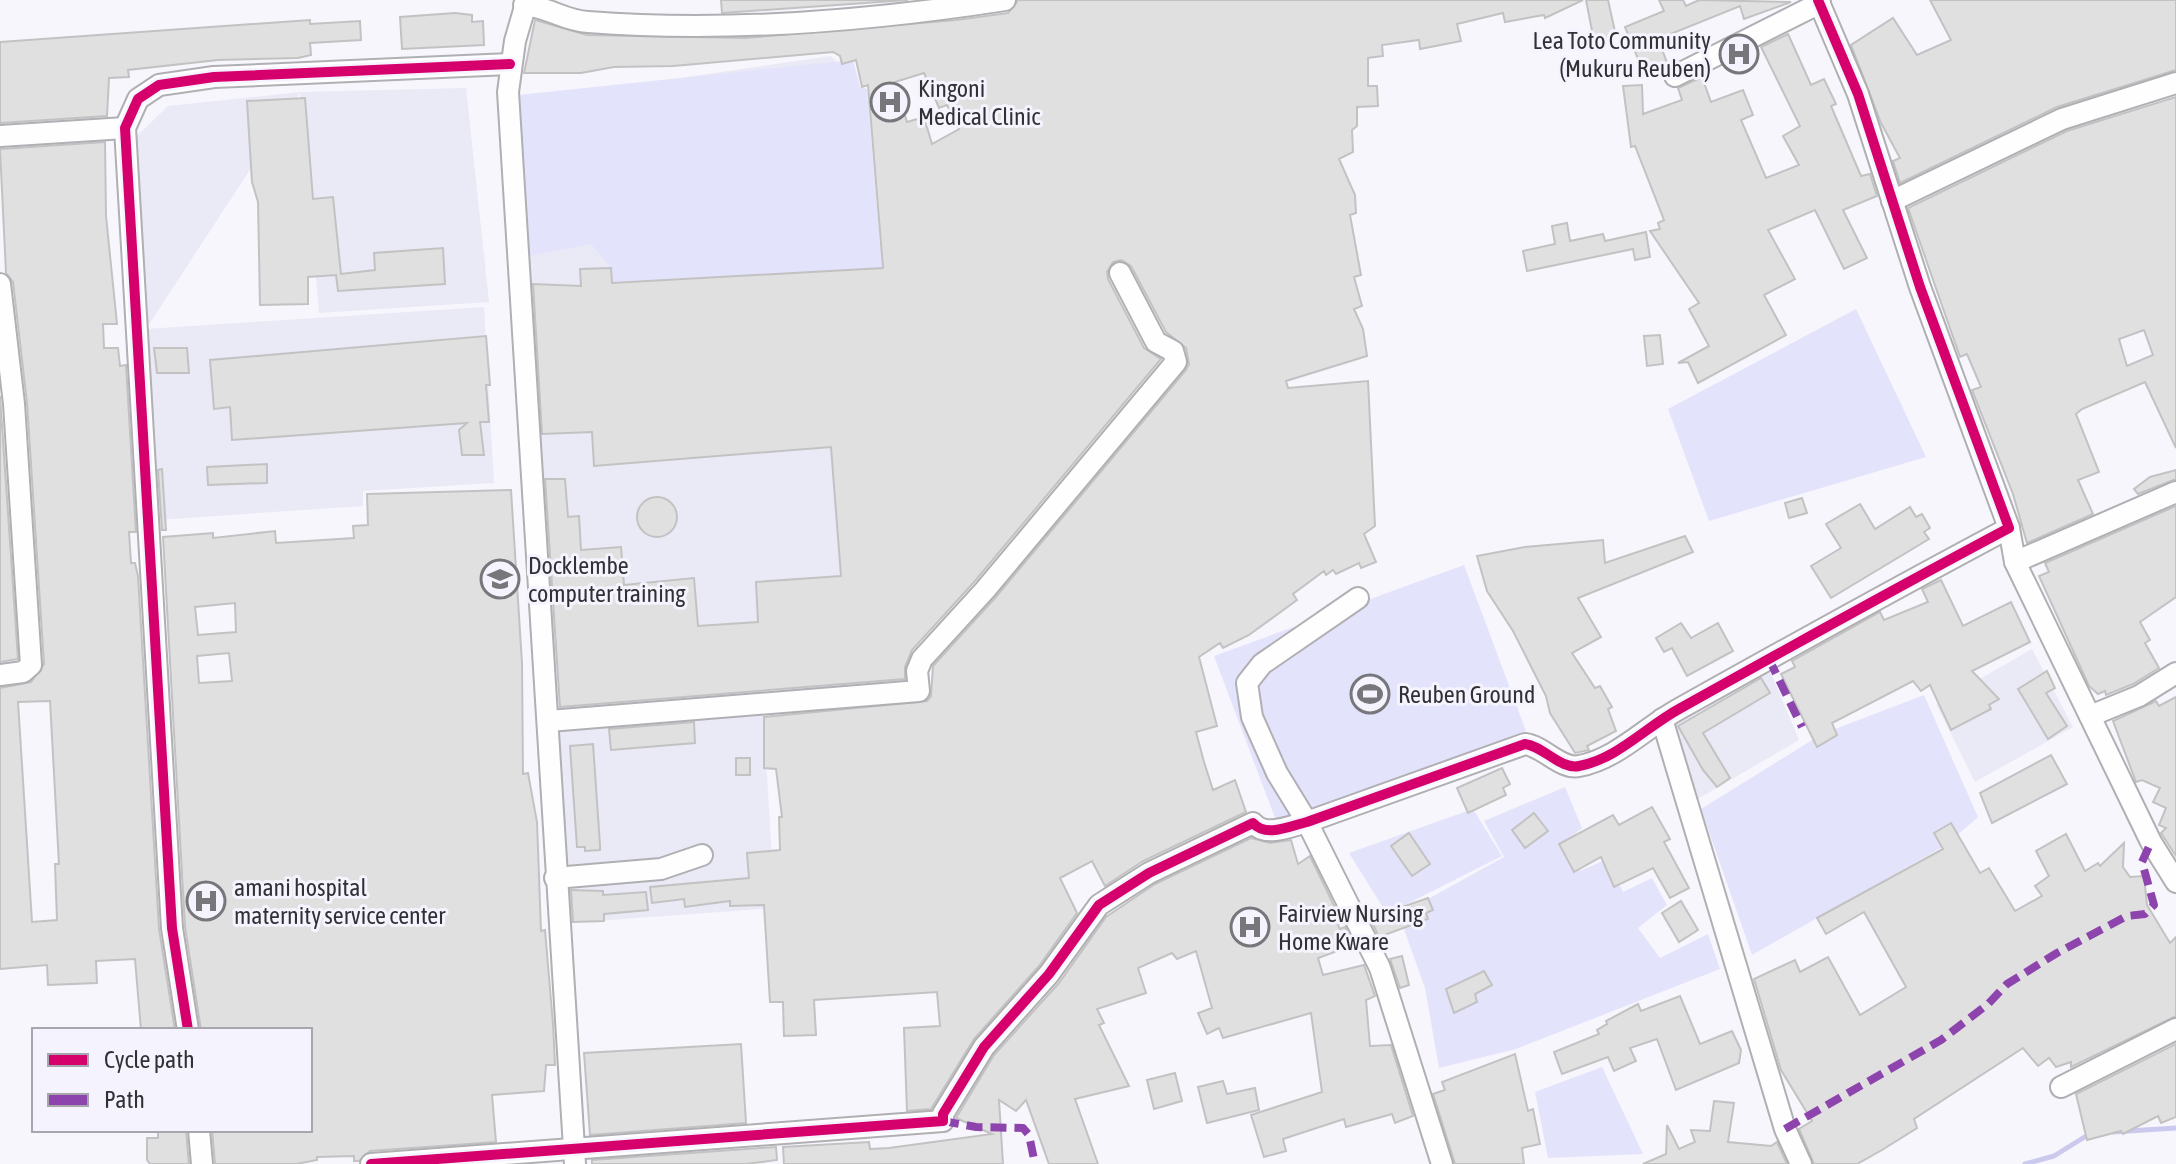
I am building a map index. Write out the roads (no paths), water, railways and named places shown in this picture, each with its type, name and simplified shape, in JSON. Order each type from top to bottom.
[{"type":"street","points":[[575,1157],[570,1042],[555,878],[549,721],[523,362],[508,92],[510,64],[525,3],[568,20],[591,23],[704,26],[920,14],[1005,0]]},
{"type":"street","points":[[1675,76],[1819,2],[1858,94],[1920,287],[2009,528],[2015,562],[2151,842],[2176,882]]},
{"type":"street","points":[[188,1028],[172,928],[125,128],[138,99],[159,85],[204,78],[510,64]]},
{"type":"street","points":[[1892,201],[2062,119],[2176,83]]},
{"type":"street","points":[[0,136],[125,128]]},
{"type":"street","points":[[549,721],[919,691],[917,671],[922,659],[985,590],[1176,362],[1173,351],[1156,342],[1120,273]]},
{"type":"street","points":[[0,284],[14,404],[31,665],[23,672],[0,675]]},
{"type":"street","points":[[2015,562],[2176,492]]},
{"type":"street","points":[[371,1164],[575,1157],[943,1121],[943,1114],[984,1047],[1049,974],[1099,905],[1149,873],[1253,823],[1270,831],[1307,822],[1525,744],[1574,767],[1638,750],[1662,719],[2009,528]]},
{"type":"street","points":[[1358,598],[1262,664],[1247,683],[1252,717],[1277,773],[1307,822],[1380,968],[1442,1164]]},
{"type":"street","points":[[2090,716],[2139,696],[2176,673]]},
{"type":"street","points":[[1662,719],[1785,1129],[1801,1164]]},
{"type":"street","points":[[555,878],[661,869],[702,855]]},
{"type":"street","points":[[2061,1087],[2176,1029]]},
{"type":"street","points":[[199,1132],[202,1164]]},
{"type":"waterway","points":[[2113,1132],[2176,1128]]},
{"type":"waterway","points":[[2025,1164],[2054,1156],[2091,1133]]},
{"type":"place","name":"Lea Toto Community (Mukuru Reuben)","points":[[1739,54]]},
{"type":"place","name":"Kingoni Medical Clinic","points":[[890,102]]},
{"type":"place","name":"Docklembe computer training","points":[[500,579]]},
{"type":"place","name":"Reuben Ground","points":[[1370,694]]},
{"type":"place","name":"amani hospital maternity service center","points":[[206,901]]},
{"type":"place","name":"Fairview Nursing Home Kware","points":[[1250,927]]}]
